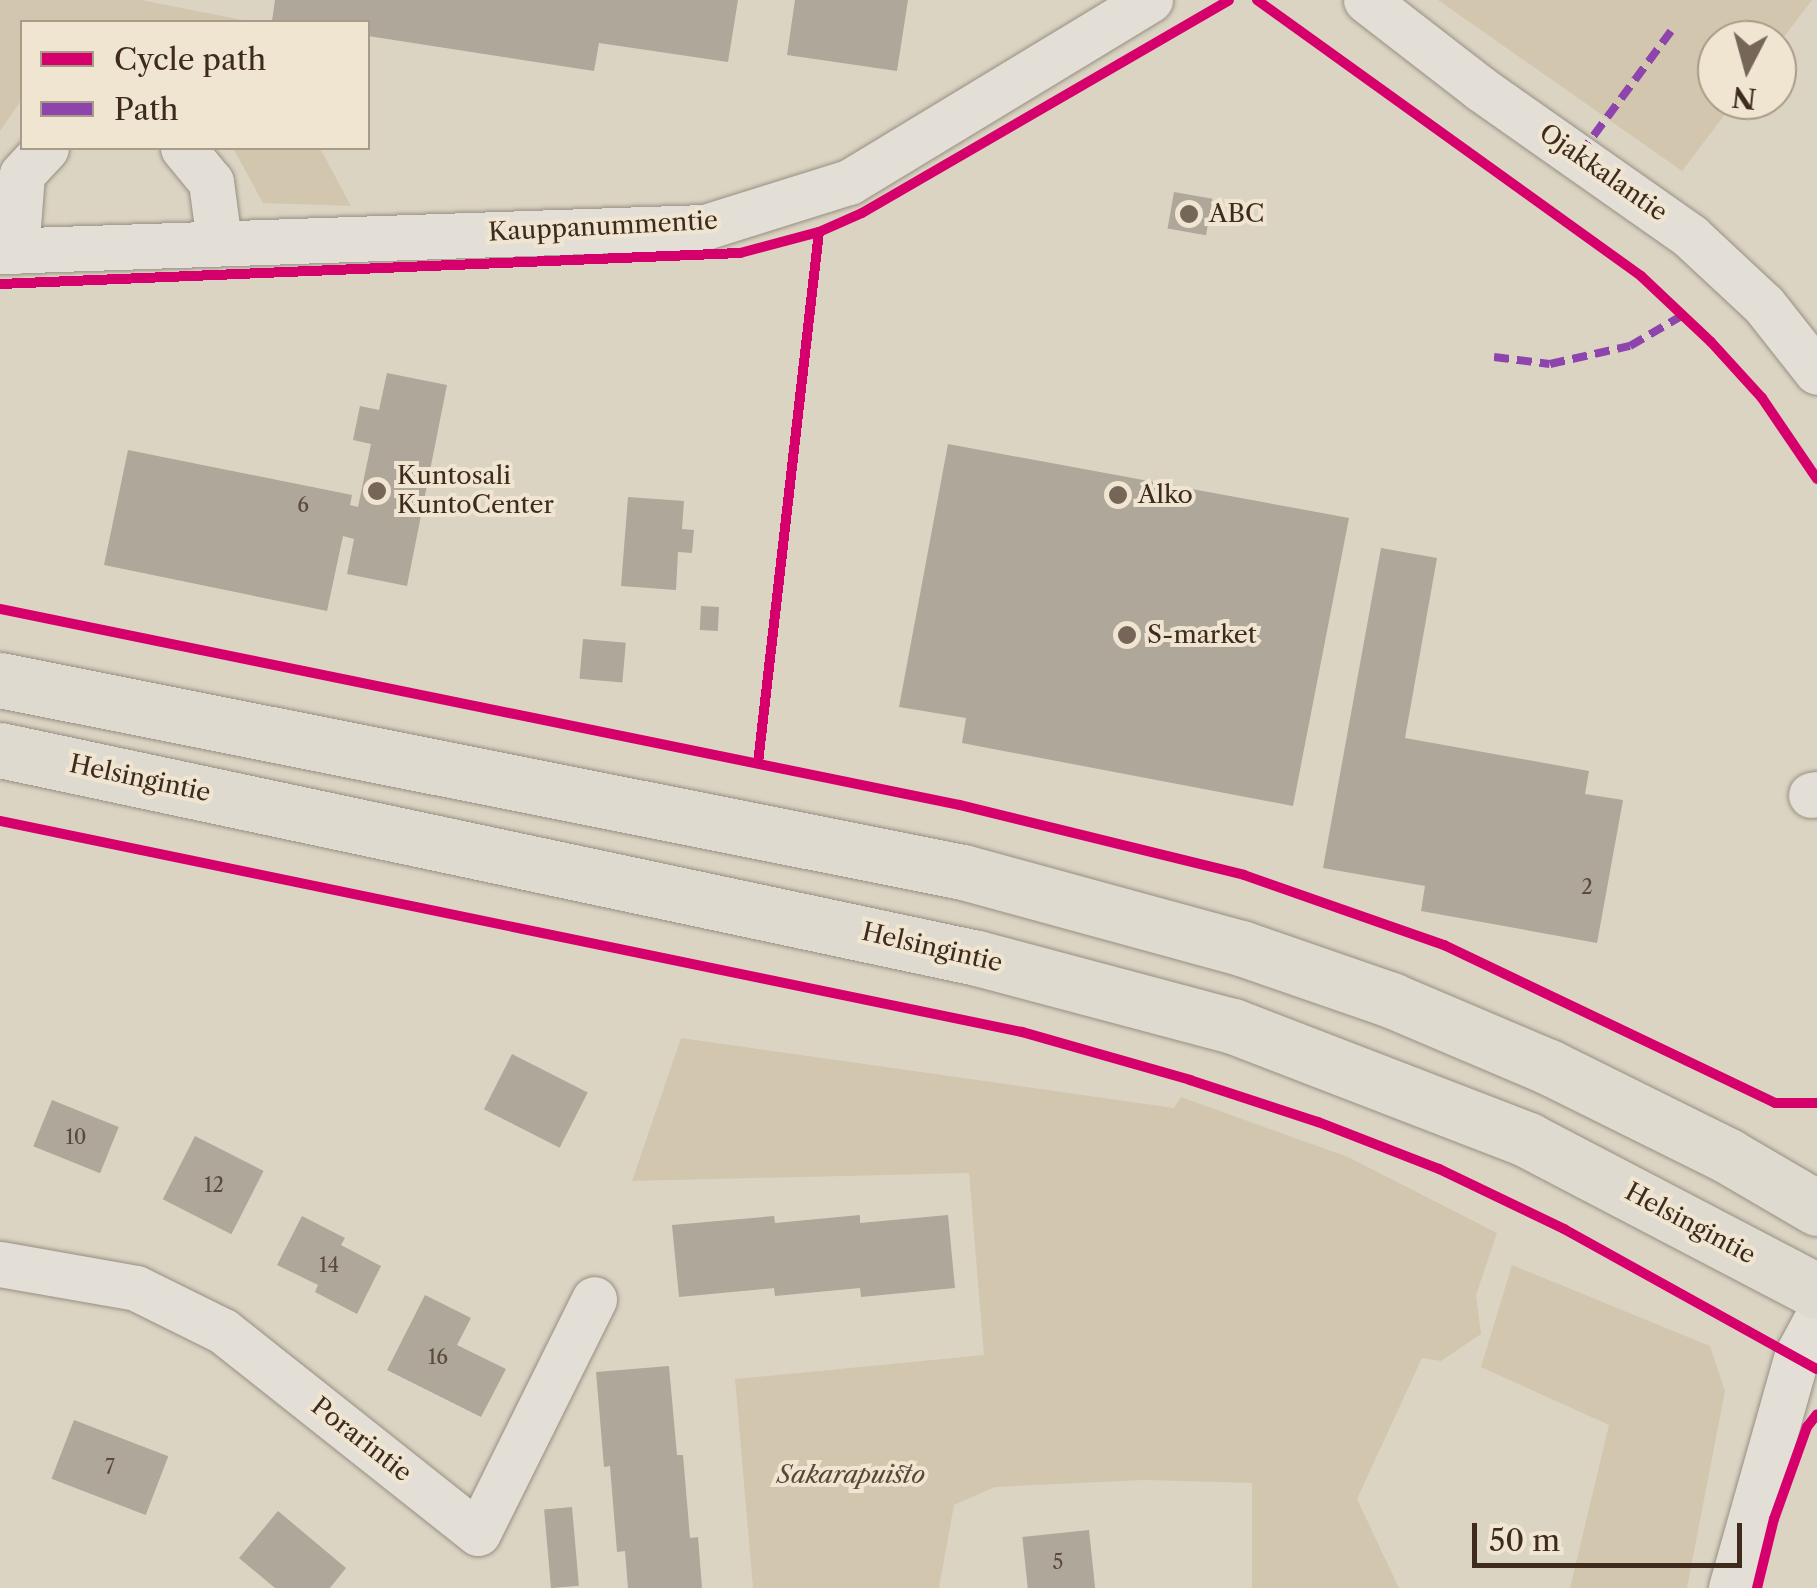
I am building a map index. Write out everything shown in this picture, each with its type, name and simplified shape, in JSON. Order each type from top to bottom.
[{"type":"main road","points":[[0,680],[964,872],[1240,948],[1391,1000],[1549,1068],[1728,1156],[1817,1208]]},
{"type":"main road","name":"Helsingintie","points":[[0,750],[977,958],[1232,1026],[1528,1140],[1817,1290]]},
{"type":"street","name":"Kauppanummentie","points":[[8,251],[219,240],[705,227],[849,182],[1150,0]]},
{"type":"street","name":"Ojakkalantie","points":[[1366,0],[1481,88],[1690,236],[1764,305],[1817,372]]},
{"type":"street","points":[[8,251],[22,174],[44,150]]},
{"type":"street","points":[[186,150],[211,182],[219,240]]},
{"type":"street","name":"Porarintie","points":[[0,1264],[136,1288],[223,1330],[478,1533],[594,1299]]},
{"type":"street","points":[[1730,1588],[1797,1355],[1817,1318]]},
{"type":"green space","points":[[0,0],[141,0],[243,20],[20,20],[20,102],[0,131]]},
{"type":"green space","points":[[1438,0],[1812,0],[1797,20],[1697,20],[1697,120],[1721,120],[1682,171]]},
{"type":"green space","points":[[234,150],[321,150],[351,206],[263,203]]},
{"type":"green space","name":"Sakarapuisto","points":[[681,1038],[1174,1108],[1181,1097],[1348,1157],[1497,1233],[1476,1295],[1481,1334],[1441,1361],[1422,1358],[1357,1499],[1399,1588],[1252,1588],[1252,1483],[1144,1480],[995,1487],[954,1505],[939,1588],[753,1588],[735,1379],[984,1355],[969,1173],[632,1181]]},
{"type":"green space","points":[[1512,1265],[1710,1346],[1725,1391],[1687,1588],[1570,1588],[1609,1425],[1481,1367]]},
{"type":"building","points":[[275,0],[738,0],[728,62],[599,43],[594,71],[370,36],[370,20],[272,20]]},
{"type":"building","points":[[795,0],[908,0],[897,71],[787,55]]},
{"type":"building","name":"ABC","points":[[1174,192],[1212,199],[1206,235],[1168,228]]},
{"type":"building","points":[[387,373],[447,385],[407,586],[347,574],[354,539],[343,536],[327,611],[104,565],[128,450],[352,495],[350,505],[358,507],[371,444],[353,440],[360,406],[379,410]]},
{"type":"building","points":[[948,444],[1349,518],[1293,806],[962,743],[966,718],[899,707]]},
{"type":"building","points":[[628,497],[684,501],[682,529],[694,530],[692,553],[678,552],[676,590],[621,586]]},
{"type":"building","points":[[1381,548],[1437,558],[1405,738],[1589,771],[1585,794],[1623,800],[1597,943],[1421,911],[1425,886],[1323,868]]},
{"type":"building","points":[[701,606],[719,607],[718,631],[700,630]]},
{"type":"building","points":[[583,639],[626,643],[622,683],[580,679]]},
{"type":"building","points":[[512,1054],[588,1093],[560,1148],[484,1109]]},
{"type":"building","points":[[52,1100],[119,1127],[100,1173],[33,1146]]},
{"type":"building","points":[[195,1136],[264,1171],[231,1234],[163,1199]]},
{"type":"building","points":[[860,1215],[860,1223],[948,1215],[955,1288],[861,1297],[860,1288],[775,1296],[774,1288],[679,1297],[672,1225],[774,1216],[775,1223]]},
{"type":"building","points":[[302,1216],[345,1238],[341,1245],[381,1266],[357,1314],[315,1292],[318,1285],[277,1265]]},
{"type":"building","points":[[425,1295],[471,1318],[457,1345],[506,1369],[481,1417],[387,1370]]},
{"type":"building","points":[[669,1366],[677,1455],[683,1455],[690,1538],[698,1537],[702,1588],[628,1588],[625,1551],[617,1552],[610,1466],[604,1467],[596,1372]]},
{"type":"building","points":[[74,1420],[168,1456],[146,1515],[51,1479]]},
{"type":"building","points":[[572,1507],[579,1586],[551,1588],[544,1509]]},
{"type":"building","points":[[278,1511],[346,1568],[330,1588],[275,1588],[239,1558]]},
{"type":"building","points":[[1089,1530],[1095,1588],[1028,1588],[1022,1537]]},
{"type":"marked path","points":[[1580,154],[1671,31]]},
{"type":"marked path","points":[[1494,357],[1550,364],[1630,346],[1683,315]]},
{"type":"cycle path","points":[[0,284],[740,253],[819,232],[862,213],[1229,0]]},
{"type":"cycle path","points":[[1257,0],[1641,276],[1711,342],[1762,398],[1817,479]]},
{"type":"cycle path","points":[[758,763],[819,232]]},
{"type":"cycle path","points":[[0,609],[960,805],[1244,875],[1444,945],[1775,1103],[1817,1103]]},
{"type":"cycle path","points":[[0,821],[1022,1032],[1190,1080],[1318,1122],[1439,1169],[1564,1229],[1817,1369]]},
{"type":"cycle path","points":[[1757,1588],[1774,1519],[1807,1427],[1817,1414]]},
{"type":"place","name":"ABC","points":[[1189,214]]},
{"type":"place","name":"Kuntosali KuntoCenter","points":[[377,491]]},
{"type":"place","name":"Alko","points":[[1118,495]]},
{"type":"place","name":"S-market","points":[[1127,635]]}]
